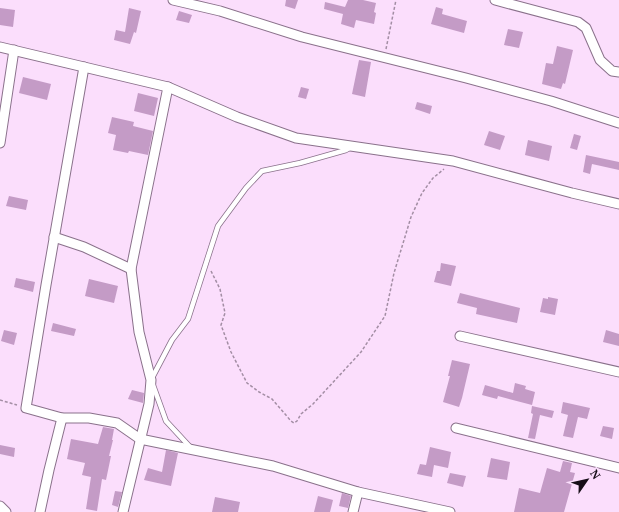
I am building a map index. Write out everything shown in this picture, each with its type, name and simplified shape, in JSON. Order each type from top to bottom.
[{"type":"street","points":[[173,0],[220,11],[302,37],[385,57],[551,101],[619,123]]},
{"type":"street","points":[[495,0],[578,22],[586,28],[600,60],[612,71],[619,72]]},
{"type":"street","points":[[0,47],[168,87],[237,117],[296,138],[453,161],[619,204]]},
{"type":"street","points":[[0,143],[14,50]]},
{"type":"street","points":[[84,67],[26,408],[62,418],[89,418],[117,424],[140,439],[273,466],[358,492],[450,512]]},
{"type":"street","points":[[125,511],[149,404],[151,380],[139,332],[131,269],[168,87]]},
{"type":"street","points":[[54,237],[84,247],[131,269]]},
{"type":"street","points":[[460,336],[618,370]]},
{"type":"street","points":[[40,512],[62,418]]},
{"type":"street","points":[[456,428],[619,468]]},
{"type":"street","points":[[353,512],[358,492]]},
{"type":"street","points":[[0,506],[6,512]]},
{"type":"lane","points":[[192,450],[166,421],[151,380],[172,340],[188,319],[218,226],[246,188],[262,171],[300,163],[346,150],[352,146]]},
{"type":"path","points":[[385,57],[396,0]]},
{"type":"path","points":[[207,262],[220,289],[225,313],[221,325],[231,352],[247,383],[272,399],[294,423],[361,352],[385,316],[394,273],[411,217],[422,193],[429,183],[453,161]]},
{"type":"path","points":[[0,400],[26,408]]},
{"type":"building","points":[[286,0],[298,0],[295,9],[285,6]]},
{"type":"building","points":[[348,0],[363,0],[376,3],[374,24],[356,20],[354,28],[341,24],[343,14],[324,9],[325,2],[345,7]]},
{"type":"building","points":[[436,7],[443,9],[442,14],[467,21],[464,33],[431,24]]},
{"type":"building","points":[[0,8],[15,10],[13,27],[0,25]]},
{"type":"building","points":[[129,8],[141,11],[136,33],[134,32],[130,44],[114,40],[116,30],[125,32]]},
{"type":"building","points":[[179,11],[192,15],[189,23],[176,20]]},
{"type":"building","points":[[508,29],[523,32],[519,48],[504,45]]},
{"type":"building","points":[[557,46],[573,50],[565,84],[563,83],[561,89],[542,84],[546,63],[553,64]]},
{"type":"building","points":[[359,60],[371,62],[365,97],[352,94]]},
{"type":"building","points":[[23,77],[51,84],[47,100],[19,93]]},
{"type":"building","points":[[301,87],[309,89],[306,99],[298,97]]},
{"type":"building","points":[[138,93],[158,98],[154,116],[134,111]]},
{"type":"building","points":[[417,102],[432,106],[430,114],[415,109]]},
{"type":"building","points":[[112,117],[134,122],[133,126],[153,131],[148,155],[129,151],[128,153],[113,150],[116,135],[108,133]]},
{"type":"building","points":[[489,131],[505,136],[500,150],[484,145]]},
{"type":"building","points":[[574,134],[581,136],[577,150],[570,148]]},
{"type":"building","points":[[528,140],[552,146],[549,161],[525,155]]},
{"type":"building","points":[[586,155],[619,162],[619,170],[592,164],[590,174],[583,172]]},
{"type":"building","points":[[9,196],[28,200],[26,210],[6,206]]},
{"type":"building","points":[[441,263],[456,266],[451,286],[434,282],[437,271],[440,271]]},
{"type":"building","points":[[16,278],[35,282],[33,292],[14,287]]},
{"type":"building","points":[[89,279],[118,286],[114,303],[85,296]]},
{"type":"building","points":[[460,293],[520,308],[517,323],[476,314],[477,308],[457,303]]},
{"type":"building","points":[[548,297],[558,299],[555,315],[540,312],[543,298],[548,299]]},
{"type":"building","points":[[53,323],[76,329],[74,336],[51,331]]},
{"type":"building","points":[[4,330],[17,333],[14,345],[1,341]]},
{"type":"building","points":[[606,330],[619,334],[619,346],[603,342]]},
{"type":"building","points":[[452,360],[470,364],[459,407],[443,402],[450,376],[448,376]]},
{"type":"building","points":[[515,383],[526,386],[525,389],[535,392],[532,405],[498,396],[497,399],[482,395],[485,385],[513,393]]},
{"type":"building","points":[[132,390],[144,393],[143,403],[128,399]]},
{"type":"building","points":[[563,402],[590,408],[587,419],[578,417],[573,438],[563,436],[568,415],[561,413]]},
{"type":"building","points":[[532,406],[554,411],[552,418],[540,415],[535,439],[528,438],[533,414],[531,413]]},
{"type":"building","points":[[603,426],[614,428],[612,439],[600,436]]},
{"type":"building","points":[[103,427],[114,429],[109,456],[111,456],[106,480],[102,479],[97,511],[86,509],[91,477],[82,475],[85,463],[67,459],[71,439],[98,444]]},
{"type":"building","points":[[0,445],[15,448],[14,457],[0,454]]},
{"type":"building","points":[[430,447],[451,452],[448,468],[434,465],[432,477],[417,474],[420,464],[426,465]]},
{"type":"building","points":[[166,450],[178,453],[171,486],[144,480],[148,468],[162,472]]},
{"type":"building","points":[[491,458],[510,462],[507,480],[487,477]]},
{"type":"building","points":[[563,461],[572,463],[570,472],[575,473],[564,512],[514,512],[519,488],[540,493],[547,468],[560,472]]},
{"type":"building","points":[[450,473],[466,476],[463,487],[447,483]]},
{"type":"building","points":[[115,491],[122,492],[118,507],[112,505]]},
{"type":"building","points":[[342,493],[351,496],[348,508],[339,506]]},
{"type":"building","points":[[318,496],[333,500],[330,512],[314,512]]},
{"type":"building","points":[[215,497],[240,502],[238,512],[212,512]]}]
